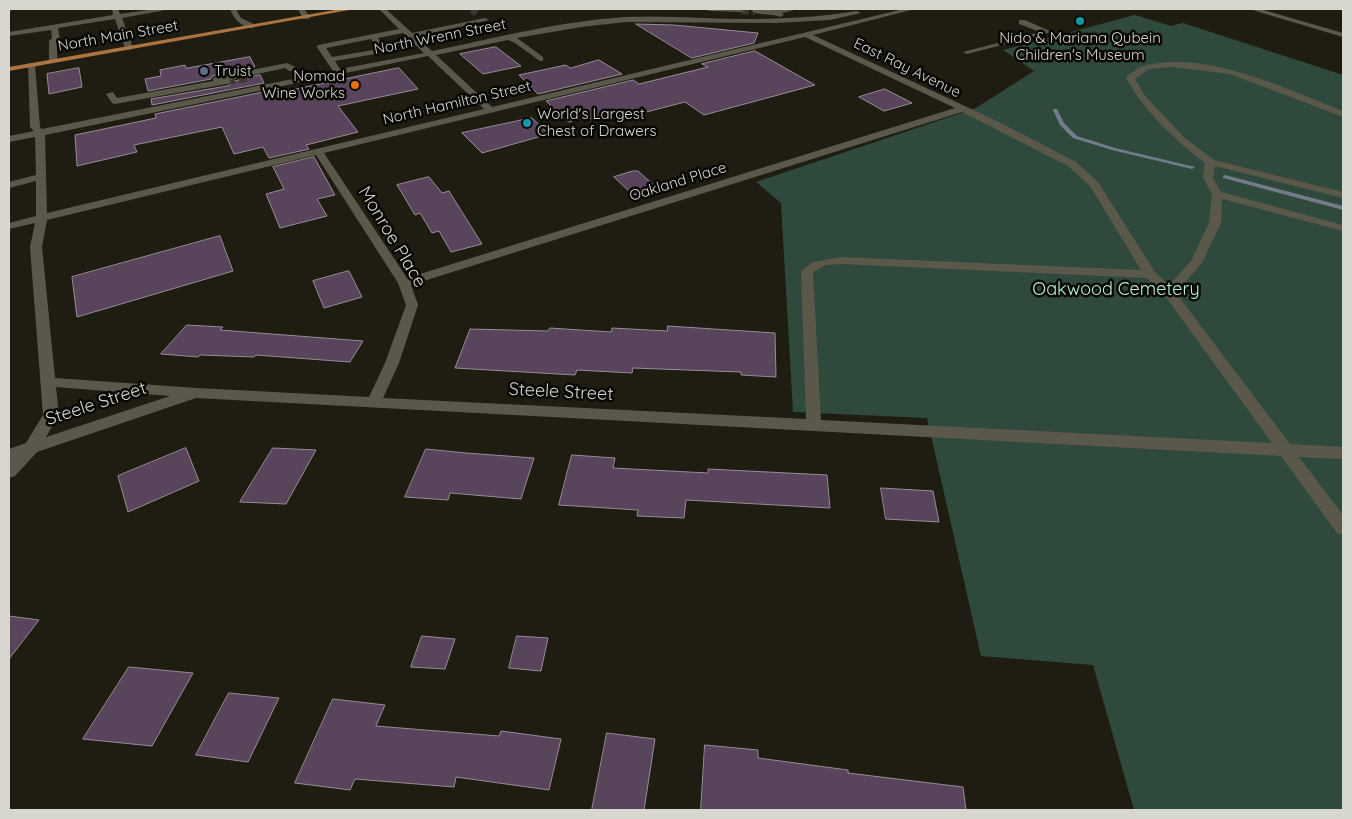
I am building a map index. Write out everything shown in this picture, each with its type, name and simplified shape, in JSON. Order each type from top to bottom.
[{"type":"main road","name":"North Main Street","points":[[9,69],[53,61],[62,49],[129,48],[351,9]]},
{"type":"street","points":[[9,34],[54,27],[127,9]]},
{"type":"street","points":[[115,12],[167,9]]},
{"type":"street","points":[[233,9],[238,19],[251,26]]},
{"type":"street","points":[[301,9],[306,17]]},
{"type":"street","points":[[382,9],[490,110]]},
{"type":"street","points":[[755,11],[777,12],[794,9]]},
{"type":"street","name":"North Wrenn Street","points":[[9,139],[429,54],[506,36],[556,28],[618,20],[725,22],[823,19],[881,9]]},
{"type":"street","name":"North Hamilton Street","points":[[9,226],[912,9]]},
{"type":"street","points":[[1253,9],[1343,35]]},
{"type":"street","points":[[677,13],[702,10],[741,10]]},
{"type":"street","points":[[115,12],[129,48]]},
{"type":"street","points":[[777,12],[786,21]]},
{"type":"street","points":[[338,72],[321,47],[373,37],[487,22],[477,13]]},
{"type":"street","points":[[725,22],[756,25],[770,31],[774,42]]},
{"type":"street","points":[[967,52],[1048,32],[1022,22]]},
{"type":"street","points":[[54,27],[62,49]]},
{"type":"street","name":"East Ray Avenue","points":[[807,34],[961,109],[996,124],[1072,164],[1079,170],[1094,184],[1150,274],[1170,293],[1343,528]]},
{"type":"street","points":[[506,36],[518,41],[540,59]]},
{"type":"street","points":[[330,60],[384,50],[373,37]]},
{"type":"street","points":[[53,61],[53,41],[62,49]]},
{"type":"street","points":[[9,472],[34,445],[52,415],[36,247],[42,218],[40,133],[35,127],[31,65]]},
{"type":"street","points":[[1343,114],[1232,72],[1172,65],[1147,67],[1130,78],[1141,97],[1182,140],[1210,162],[1343,196]]},
{"type":"street","points":[[190,88],[217,87],[293,71]]},
{"type":"street","points":[[110,94],[115,101],[227,81]]},
{"type":"street","name":"Oakland Place","points":[[404,283],[961,109]]},
{"type":"street","name":"Monroe Place","points":[[318,151],[404,283],[412,304],[392,363],[374,402]]},
{"type":"street","points":[[1170,293],[1182,276],[1196,263],[1215,224],[1217,194],[1208,178],[1210,162]]},
{"type":"street","points":[[9,185],[41,177]]},
{"type":"street","points":[[1217,194],[1343,228]]},
{"type":"street","points":[[814,425],[807,271],[815,264],[831,260],[1150,274]]},
{"type":"street","name":"Steele Street","points":[[49,382],[197,393],[1343,453]]},
{"type":"street","name":"Steele Street","points":[[9,455],[34,445],[197,393]]},
{"type":"green space","name":"Oakwood Cemetery","points":[[1135,15],[1171,26],[1183,23],[1343,75],[1343,810],[1134,810],[1093,665],[981,656],[927,418],[793,412],[781,203],[756,182],[976,108],[1034,71],[1003,50]]},
{"type":"building","points":[[636,24],[674,25],[758,33],[754,43],[692,58]]},
{"type":"building","points":[[496,47],[521,66],[483,74],[460,54]]},
{"type":"building","points":[[755,51],[815,85],[704,115],[685,102],[623,118],[616,113],[568,122],[546,101],[633,80],[639,84],[708,67],[702,64]]},
{"type":"building","points":[[250,57],[255,67],[216,75],[211,77],[211,79],[148,91],[145,79],[161,76],[160,70],[185,65],[186,68]]},
{"type":"building","points":[[599,60],[622,74],[538,94],[519,75],[566,65],[570,68]]},
{"type":"building","points":[[79,68],[82,87],[49,94],[47,74]]},
{"type":"building","points":[[399,68],[418,89],[338,106],[358,132],[306,145],[309,149],[269,158],[263,147],[234,154],[222,127],[134,145],[137,152],[77,166],[75,135],[156,118],[155,114],[268,91],[270,94]]},
{"type":"building","points":[[260,75],[264,83],[152,105],[151,99],[227,86],[232,84],[232,82]]},
{"type":"building","points":[[885,89],[912,103],[884,111],[859,97]]},
{"type":"building","points":[[532,118],[549,134],[482,153],[462,133]]},
{"type":"building","points":[[314,157],[335,195],[317,199],[327,216],[280,228],[266,194],[284,189],[273,167]]},
{"type":"building","points":[[638,171],[657,188],[633,195],[614,177]]},
{"type":"building","points":[[429,177],[442,193],[449,191],[482,244],[451,252],[439,231],[432,233],[420,213],[415,215],[397,185]]},
{"type":"building","points":[[220,236],[233,271],[77,317],[72,277]]},
{"type":"building","points":[[349,271],[362,297],[324,308],[313,281]]},
{"type":"building","points":[[187,325],[223,327],[220,330],[363,341],[350,362],[256,355],[254,357],[200,355],[198,357],[161,354]]},
{"type":"building","points":[[668,326],[775,333],[776,377],[741,375],[741,372],[633,368],[632,373],[577,370],[575,375],[455,368],[470,329],[548,331],[550,328],[611,332],[612,328],[667,331]]},
{"type":"building","points":[[186,448],[199,481],[128,512],[118,476]]},
{"type":"building","points":[[273,448],[316,450],[286,504],[240,502]]},
{"type":"building","points":[[426,449],[534,458],[521,499],[450,493],[448,500],[405,497]]},
{"type":"building","points":[[572,455],[615,458],[613,468],[708,473],[708,469],[827,475],[830,508],[686,500],[684,518],[637,516],[638,510],[559,505]]},
{"type":"building","points":[[881,488],[933,491],[939,522],[886,519]]},
{"type":"building","points":[[9,616],[39,620],[9,659]]},
{"type":"building","points":[[422,636],[455,639],[445,669],[411,667]]},
{"type":"building","points":[[517,636],[548,638],[541,671],[509,668]]},
{"type":"building","points":[[129,667],[193,673],[152,746],[83,739]]},
{"type":"building","points":[[229,693],[279,698],[248,762],[196,755]]},
{"type":"building","points":[[333,699],[385,705],[376,726],[499,736],[501,731],[561,739],[549,790],[456,777],[454,787],[355,779],[350,790],[295,783]]},
{"type":"building","points":[[607,733],[655,739],[644,810],[592,810]]},
{"type":"building","points":[[705,745],[758,750],[758,758],[848,770],[848,773],[963,787],[966,810],[701,810]]},
{"type":"waterway","points":[[1055,110],[1062,124],[1075,137],[1114,149],[1192,167]]},
{"type":"waterway","points":[[1225,177],[1343,208]]},
{"type":"tunnel","points":[[472,9],[477,13]]},
{"type":"tunnel","points":[[741,10],[755,11]]},
{"type":"tunnel","points":[[227,81],[251,77]]},
{"type":"place","name":"Nido & Mariana Qubein Children's Museum","points":[[1080,21]]},
{"type":"place","name":"Truist","points":[[204,71]]},
{"type":"place","name":"Nomad Wine Works","points":[[355,85]]},
{"type":"place","name":"World's Largest Chest of Drawers","points":[[527,123]]}]
